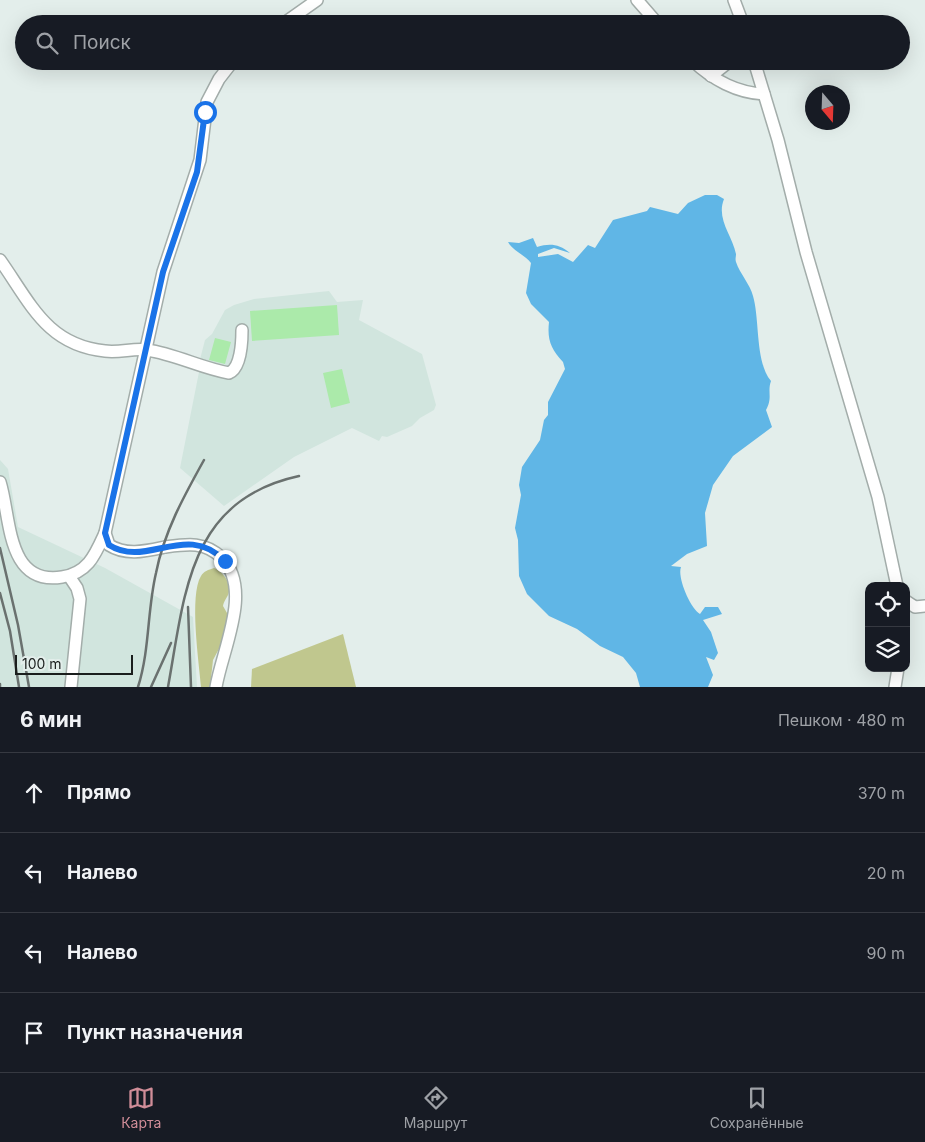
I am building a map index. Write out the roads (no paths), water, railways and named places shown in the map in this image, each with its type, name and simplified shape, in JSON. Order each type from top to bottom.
[{"type":"lane","points":[[296,15],[317,0]]},
{"type":"lane","points":[[637,0],[650,15]]},
{"type":"lane","points":[[734,0],[740,15]]},
{"type":"lane","points":[[0,482],[13,543],[22,563],[27,569],[40,576],[50,578],[69,576],[78,573],[91,562],[105,533],[168,252],[197,172],[208,102],[219,79],[226,70]]},
{"type":"lane","points":[[704,70],[740,91],[764,94]]},
{"type":"lane","points":[[712,76],[719,70]]},
{"type":"lane","points":[[757,70],[778,140],[806,252],[878,497],[896,582]]},
{"type":"lane","points":[[0,260],[43,321],[66,341],[106,351],[146,350],[228,373],[234,368],[242,343],[242,330]]},
{"type":"lane","points":[[105,533],[109,545],[121,551],[196,544],[208,548],[225,561],[235,580],[235,600],[216,687]]},
{"type":"lane","points":[[69,576],[77,588],[80,599],[71,687]]},
{"type":"lane","points":[[910,604],[915,607],[925,606]]},
{"type":"lane","points":[[894,687],[897,672]]},
{"type":"water","points":[[705,195],[717,195],[724,199],[722,206],[723,220],[734,247],[736,262],[753,296],[762,363],[771,381],[769,402],[766,410],[772,427],[733,456],[713,485],[705,513],[707,546],[687,554],[671,566],[681,567],[680,572],[683,585],[696,611],[700,614],[705,607],[718,607],[722,614],[703,620],[711,632],[718,653],[714,660],[706,657],[713,675],[708,687],[640,687],[636,673],[623,657],[600,646],[577,629],[549,616],[527,594],[519,576],[518,540],[515,528],[521,495],[519,485],[522,467],[540,440],[544,420],[548,415],[548,402],[565,369],[563,362],[555,353],[551,344],[549,322],[531,304],[526,293],[531,263],[508,242],[519,243],[533,238],[537,247],[554,245],[570,253],[554,248],[538,254],[538,257],[558,254],[573,262],[588,245],[595,248],[613,220],[647,211],[650,207],[678,214],[688,203]]},
{"type":"railway","points":[[138,687],[145,659],[153,587],[164,543],[189,487],[204,460]]},
{"type":"railway","points":[[168,687],[180,618],[188,586],[198,556],[213,529],[234,506],[262,488],[299,476]]},
{"type":"railway","points":[[0,548],[18,625],[29,687]]},
{"type":"railway","points":[[0,593],[10,631],[19,687]]},
{"type":"railway","points":[[188,607],[191,687]]},
{"type":"railway","points":[[151,687],[171,643]]}]
